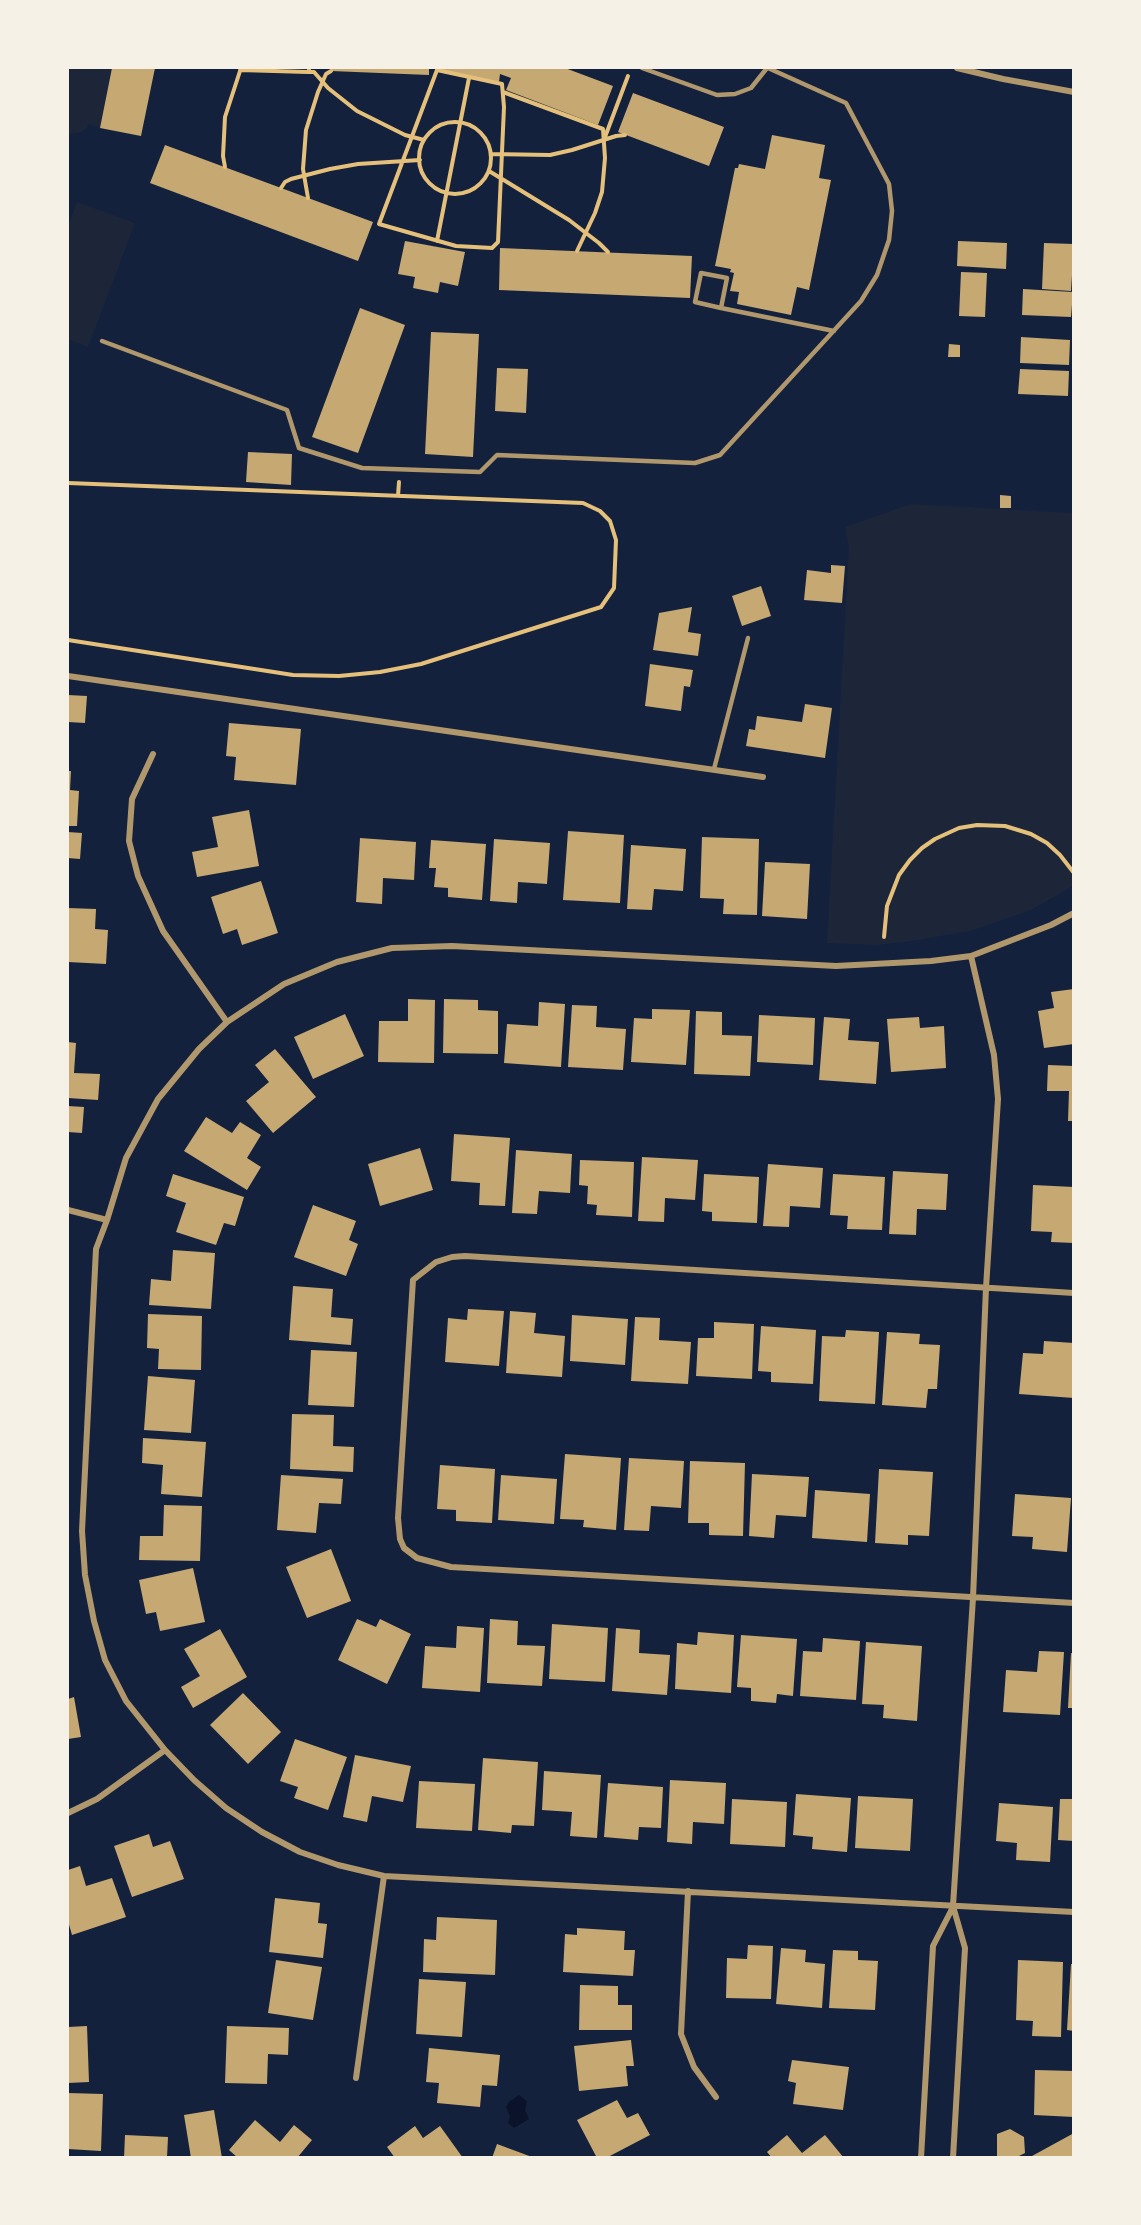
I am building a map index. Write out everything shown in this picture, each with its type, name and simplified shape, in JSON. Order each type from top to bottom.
[{"type":"street","points":[[957,68],[1002,80],[1074,92]]},
{"type":"street","points":[[68,676],[763,777]]},
{"type":"street","points":[[153,754],[132,799],[129,841],[138,876],[163,931],[227,1022]]},
{"type":"street","points":[[1074,913],[1051,925],[971,956],[931,961],[836,966],[452,946],[392,948],[337,962],[284,984],[227,1022],[199,1050],[158,1098],[126,1158],[96,1249],[82,1531],[85,1575],[94,1621],[105,1660],[126,1701],[165,1750],[218,1801],[262,1832],[300,1852],[338,1865],[384,1876],[1074,1912]]},
{"type":"street","points":[[953,2157],[965,1948],[953,1906],[973,1598],[998,1099],[994,1055],[971,956]]},
{"type":"street","points":[[68,1210],[107,1220]]},
{"type":"street","points":[[1074,1293],[465,1256],[436,1262],[413,1280],[398,1518],[400,1539],[404,1548],[417,1558],[451,1567],[1074,1603]]},
{"type":"street","points":[[68,1813],[97,1799],[165,1750]]},
{"type":"street","points":[[356,2078],[384,1876]]},
{"type":"street","points":[[688,1891],[681,2034],[694,2067],[716,2097]]},
{"type":"street","points":[[921,2157],[933,1946],[953,1906]]},
{"type":"lane","points":[[102,341],[287,410],[299,448],[362,468],[480,472],[497,455],[695,463],[720,455],[861,301],[877,275],[889,240],[892,211],[889,184],[846,103],[767,68],[751,88],[735,94],[717,95],[642,68]]},
{"type":"lane","points":[[721,308],[727,278],[701,273],[695,302],[721,308],[834,331]]},
{"type":"lane","points":[[714,769],[748,638]]},
{"type":"path","points":[[225,167],[223,156],[225,117],[241,69],[314,72],[357,111],[411,137],[424,140]]},
{"type":"path","points":[[437,70],[469,78],[502,84],[504,107],[498,242],[492,248],[456,246],[379,224],[437,70]]},
{"type":"path","points":[[308,198],[303,158],[306,130],[313,104],[326,74],[331,71]]},
{"type":"path","points":[[604,140],[628,76]]},
{"type":"path","points":[[437,241],[469,78]]},
{"type":"path","points":[[502,92],[603,129],[605,158],[602,192],[577,251]]},
{"type":"path","points":[[448,122],[471,125],[487,140],[491,154],[489,171],[484,180],[467,192],[457,194],[435,188],[426,179],[421,168],[420,160],[424,140],[437,127],[448,122]]},
{"type":"path","points":[[491,154],[550,155],[625,135]]},
{"type":"path","points":[[281,188],[285,182],[304,176],[358,164],[420,160]]},
{"type":"path","points":[[489,171],[552,208],[608,252]]},
{"type":"path","points":[[68,483],[583,503],[600,511],[610,521],[616,540],[614,588],[602,607],[421,664],[390,670],[339,676],[293,675],[68,640]]},
{"type":"path","points":[[884,937],[887,906],[899,875],[922,848],[959,828],[977,825],[1005,826],[1031,834],[1047,843],[1074,873]]},
{"type":"shaded area","points":[[68,68],[112,68],[100,128],[89,124],[86,129],[78,133],[68,134]]},
{"type":"shaded area","points":[[77,202],[135,223],[88,347],[68,339],[68,226]]},
{"type":"shaded area","points":[[911,504],[1073,513],[1073,886],[1031,910],[970,931],[877,945],[827,943],[849,548],[845,527]]},
{"type":"shaded area","points":[[519,2095],[527,2101],[525,2110],[529,2119],[514,2128],[508,2123],[510,2116],[506,2107]]},
{"type":"building","points":[[112,68],[155,68],[141,136],[100,128]]},
{"type":"building","points":[[331,68],[429,68],[429,75],[331,71]]},
{"type":"building","points":[[439,68],[565,68],[613,86],[598,125],[506,90],[511,78],[500,74],[499,82]]},
{"type":"building","points":[[633,93],[724,127],[709,166],[618,132]]},
{"type":"building","points":[[772,135],[825,145],[819,178],[831,180],[809,290],[797,287],[791,315],[737,304],[739,292],[730,291],[734,273],[730,272],[731,269],[715,266],[735,168],[738,168],[739,164],[765,169]]},
{"type":"building","points":[[165,145],[373,222],[358,261],[150,183]]},
{"type":"building","points":[[405,241],[465,252],[458,286],[440,282],[438,293],[413,288],[415,277],[398,274]]},
{"type":"building","points":[[958,241],[1007,243],[1006,269],[957,266]]},
{"type":"building","points":[[1044,243],[1074,244],[1071,291],[1042,289]]},
{"type":"building","points":[[500,248],[692,256],[690,298],[499,290]]},
{"type":"building","points":[[961,272],[987,273],[985,317],[959,316]]},
{"type":"building","points":[[1023,289],[1073,292],[1071,317],[1022,315]]},
{"type":"building","points":[[360,308],[405,325],[358,453],[312,437]]},
{"type":"building","points":[[431,332],[479,334],[473,457],[425,454]]},
{"type":"building","points":[[1021,337],[1070,340],[1069,365],[1020,363]]},
{"type":"building","points":[[949,344],[960,345],[960,357],[948,357]]},
{"type":"building","points":[[497,368],[528,369],[526,413],[495,411]]},
{"type":"building","points":[[1020,369],[1069,371],[1068,396],[1018,394]]},
{"type":"building","points":[[248,452],[292,454],[291,485],[246,482]]},
{"type":"building","points":[[1000,495],[1011,496],[1011,508],[1000,508]]},
{"type":"building","points":[[831,565],[845,566],[842,603],[804,600],[807,570],[831,573]]},
{"type":"building","points":[[761,586],[771,616],[742,626],[732,596]]},
{"type":"building","points":[[692,607],[688,632],[701,634],[698,656],[653,650],[659,613]]},
{"type":"building","points":[[650,664],[693,670],[690,687],[684,686],[681,711],[645,706]]},
{"type":"building","points":[[68,695],[87,696],[85,723],[68,722]]},
{"type":"building","points":[[805,704],[832,708],[825,758],[746,746],[749,729],[755,730],[757,716],[802,722]]},
{"type":"building","points":[[229,723],[301,729],[296,785],[234,780],[236,757],[226,756]]},
{"type":"building","points":[[68,771],[71,771],[70,790],[79,791],[77,826],[68,826]]},
{"type":"building","points":[[249,810],[259,866],[197,877],[192,852],[218,847],[212,817]]},
{"type":"building","points":[[568,831],[624,835],[620,903],[563,900]]},
{"type":"building","points":[[68,832],[82,833],[80,859],[68,858]]},
{"type":"building","points":[[702,837],[759,839],[757,915],[723,914],[724,899],[700,898]]},
{"type":"building","points":[[360,838],[416,842],[414,880],[383,878],[382,904],[356,902]]},
{"type":"building","points":[[494,839],[550,843],[547,884],[518,882],[517,903],[490,901]]},
{"type":"building","points":[[431,840],[486,844],[482,900],[448,897],[448,888],[434,887],[436,868],[429,868]]},
{"type":"building","points":[[631,845],[686,849],[683,891],[654,889],[652,910],[627,909]]},
{"type":"building","points":[[765,862],[810,864],[807,919],[762,916]]},
{"type":"building","points":[[261,881],[278,933],[242,945],[237,929],[223,934],[211,897]]},
{"type":"building","points":[[68,908],[96,909],[95,929],[108,930],[106,964],[68,962]]},
{"type":"building","points":[[1074,989],[1074,1044],[1044,1048],[1038,1011],[1054,1008],[1051,992]]},
{"type":"building","points":[[408,999],[435,1000],[434,1063],[378,1062],[379,1021],[408,1021]]},
{"type":"building","points":[[444,999],[478,1000],[478,1010],[498,1011],[498,1054],[443,1053]]},
{"type":"building","points":[[539,1002],[565,1004],[561,1067],[504,1063],[507,1024],[538,1026]]},
{"type":"building","points":[[572,1005],[597,1006],[596,1027],[626,1029],[623,1070],[568,1067]]},
{"type":"building","points":[[652,1009],[690,1010],[686,1065],[631,1062],[634,1018],[652,1019]]},
{"type":"building","points":[[696,1011],[722,1012],[722,1035],[752,1036],[750,1076],[694,1074]]},
{"type":"building","points":[[345,1014],[364,1056],[313,1079],[294,1037]]},
{"type":"building","points":[[759,1015],[815,1018],[813,1065],[757,1062]]},
{"type":"building","points":[[824,1017],[850,1019],[848,1040],[879,1042],[876,1084],[819,1080]]},
{"type":"building","points":[[919,1017],[920,1028],[944,1026],[946,1068],[891,1072],[887,1019]]},
{"type":"building","points":[[68,1042],[76,1043],[74,1073],[100,1074],[98,1100],[68,1098]]},
{"type":"building","points":[[275,1049],[316,1097],[273,1133],[246,1101],[269,1082],[255,1065]]},
{"type":"building","points":[[1048,1065],[1074,1066],[1074,1121],[1068,1121],[1069,1091],[1047,1091]]},
{"type":"building","points":[[68,1106],[84,1107],[82,1133],[68,1132]]},
{"type":"building","points":[[206,1117],[232,1133],[240,1122],[261,1135],[247,1158],[261,1167],[247,1190],[184,1151]]},
{"type":"building","points":[[454,1134],[510,1138],[505,1206],[479,1205],[480,1183],[451,1181]]},
{"type":"building","points":[[420,1148],[433,1190],[380,1206],[368,1164]]},
{"type":"building","points":[[516,1150],[572,1154],[570,1193],[539,1191],[537,1214],[512,1213]]},
{"type":"building","points":[[642,1157],[698,1160],[695,1200],[665,1198],[664,1222],[638,1221]]},
{"type":"building","points":[[580,1160],[634,1162],[632,1217],[596,1215],[597,1205],[587,1204],[588,1186],[579,1185]]},
{"type":"building","points":[[768,1164],[823,1168],[820,1208],[790,1206],[789,1227],[763,1226]]},
{"type":"building","points":[[893,1171],[948,1174],[946,1210],[917,1209],[916,1235],[889,1234]]},
{"type":"building","points":[[173,1174],[244,1197],[235,1226],[224,1223],[216,1245],[176,1232],[186,1203],[166,1196]]},
{"type":"building","points":[[704,1174],[759,1177],[757,1223],[712,1221],[712,1212],[702,1211]]},
{"type":"building","points":[[833,1174],[885,1177],[882,1230],[847,1229],[848,1216],[830,1215]]},
{"type":"building","points":[[1033,1185],[1074,1187],[1074,1243],[1051,1242],[1052,1232],[1031,1231]]},
{"type":"building","points":[[313,1205],[356,1221],[349,1240],[358,1244],[346,1276],[294,1257]]},
{"type":"building","points":[[173,1250],[215,1253],[211,1309],[149,1305],[151,1279],[171,1281]]},
{"type":"building","points":[[293,1286],[333,1289],[331,1317],[353,1319],[351,1345],[289,1340]]},
{"type":"building","points":[[468,1309],[504,1311],[499,1366],[445,1362],[448,1318],[467,1320]]},
{"type":"building","points":[[510,1311],[536,1313],[534,1333],[565,1336],[562,1377],[506,1373]]},
{"type":"building","points":[[148,1314],[202,1316],[201,1370],[158,1369],[159,1349],[147,1348]]},
{"type":"building","points":[[572,1315],[628,1319],[625,1365],[570,1361]]},
{"type":"building","points":[[635,1317],[660,1318],[659,1340],[691,1342],[688,1384],[631,1381]]},
{"type":"building","points":[[714,1322],[754,1324],[752,1379],[696,1376],[698,1338],[714,1338]]},
{"type":"building","points":[[761,1326],[816,1330],[813,1384],[771,1382],[771,1372],[758,1371]]},
{"type":"building","points":[[846,1330],[879,1332],[875,1404],[819,1401],[822,1336],[845,1337]]},
{"type":"building","points":[[887,1332],[920,1334],[919,1344],[940,1345],[937,1389],[928,1389],[926,1408],[882,1405]]},
{"type":"building","points":[[1044,1341],[1074,1343],[1074,1398],[1019,1394],[1023,1353],[1043,1354]]},
{"type":"building","points":[[311,1350],[357,1352],[354,1407],[308,1405]]},
{"type":"building","points":[[148,1376],[195,1380],[191,1433],[144,1430]]},
{"type":"building","points":[[292,1414],[334,1415],[333,1446],[354,1447],[353,1472],[290,1469]]},
{"type":"building","points":[[143,1438],[206,1442],[202,1497],[161,1494],[163,1465],[142,1463]]},
{"type":"building","points":[[565,1454],[621,1458],[616,1530],[583,1527],[584,1520],[560,1519]]},
{"type":"building","points":[[629,1458],[684,1461],[681,1508],[651,1506],[649,1531],[624,1530]]},
{"type":"building","points":[[690,1461],[745,1463],[743,1536],[709,1535],[709,1523],[688,1523]]},
{"type":"building","points":[[440,1465],[495,1469],[492,1523],[456,1521],[456,1510],[437,1509]]},
{"type":"building","points":[[879,1469],[933,1472],[929,1536],[908,1535],[908,1545],[875,1543]]},
{"type":"building","points":[[752,1474],[809,1477],[806,1517],[776,1515],[774,1538],[749,1536]]},
{"type":"building","points":[[281,1475],[343,1479],[341,1504],[319,1503],[316,1533],[277,1530]]},
{"type":"building","points":[[501,1475],[557,1479],[554,1524],[498,1520]]},
{"type":"building","points":[[815,1490],[870,1494],[867,1542],[812,1538]]},
{"type":"building","points":[[1015,1494],[1071,1498],[1067,1552],[1032,1549],[1033,1537],[1012,1536]]},
{"type":"building","points":[[164,1505],[202,1506],[200,1561],[139,1560],[140,1536],[163,1536]]},
{"type":"building","points":[[331,1549],[351,1601],[307,1618],[286,1567]]},
{"type":"building","points":[[193,1568],[205,1622],[160,1631],[156,1612],[146,1614],[139,1580]]},
{"type":"building","points":[[357,1619],[376,1627],[380,1619],[411,1634],[387,1684],[338,1660]]},
{"type":"building","points":[[490,1619],[518,1621],[517,1645],[545,1646],[542,1686],[487,1683]]},
{"type":"building","points":[[552,1624],[608,1628],[605,1682],[549,1679]]},
{"type":"building","points":[[457,1626],[484,1628],[480,1692],[422,1688],[425,1646],[456,1648]]},
{"type":"building","points":[[616,1628],[640,1630],[639,1653],[670,1655],[667,1695],[612,1691]]},
{"type":"building","points":[[220,1629],[247,1677],[193,1708],[181,1687],[200,1676],[184,1649]]},
{"type":"building","points":[[698,1632],[734,1635],[731,1693],[675,1689],[677,1643],[697,1645]]},
{"type":"building","points":[[741,1635],[797,1639],[793,1696],[777,1694],[776,1703],[751,1701],[751,1688],[737,1687]]},
{"type":"building","points":[[823,1638],[860,1641],[856,1700],[800,1696],[803,1651],[822,1652]]},
{"type":"building","points":[[866,1642],[922,1646],[917,1721],[883,1718],[884,1705],[862,1704]]},
{"type":"building","points":[[1039,1651],[1064,1652],[1060,1715],[1003,1712],[1006,1670],[1037,1672]]},
{"type":"building","points":[[1071,1653],[1074,1654],[1074,1708],[1068,1708]]},
{"type":"building","points":[[243,1693],[281,1732],[248,1764],[210,1725]]},
{"type":"building","points":[[74,1697],[81,1737],[68,1739],[68,1699]]},
{"type":"building","points":[[295,1739],[347,1757],[328,1810],[294,1798],[298,1787],[280,1781]]},
{"type":"building","points":[[355,1755],[411,1766],[403,1802],[372,1796],[367,1822],[343,1817]]},
{"type":"building","points":[[483,1758],[538,1762],[534,1826],[512,1825],[511,1833],[478,1830]]},
{"type":"building","points":[[544,1771],[601,1775],[597,1838],[570,1836],[572,1812],[542,1810]]},
{"type":"building","points":[[670,1780],[726,1783],[724,1824],[693,1822],[692,1844],[667,1842]]},
{"type":"building","points":[[419,1781],[475,1784],[472,1831],[416,1828]]},
{"type":"building","points":[[608,1783],[663,1787],[661,1828],[639,1827],[638,1840],[604,1837]]},
{"type":"building","points":[[796,1794],[851,1798],[847,1852],[812,1849],[813,1837],[793,1835]]},
{"type":"building","points":[[858,1796],[913,1799],[910,1851],[855,1848]]},
{"type":"building","points":[[732,1799],[787,1802],[785,1847],[730,1844]]},
{"type":"building","points":[[1060,1799],[1074,1799],[1074,1841],[1058,1840]]},
{"type":"building","points":[[999,1803],[1053,1807],[1050,1862],[1016,1860],[1017,1843],[996,1841]]},
{"type":"building","points":[[149,1834],[153,1847],[170,1841],[184,1879],[132,1897],[114,1846]]},
{"type":"building","points":[[80,1866],[86,1886],[112,1878],[126,1917],[72,1935],[68,1921],[68,1870]]},
{"type":"building","points":[[275,1898],[320,1903],[318,1923],[327,1924],[323,1958],[269,1952]]},
{"type":"building","points":[[437,1917],[497,1920],[495,1975],[423,1972],[424,1939],[436,1940]]},
{"type":"building","points":[[577,1928],[625,1931],[624,1950],[635,1950],[633,1976],[563,1972],[565,1934],[577,1935]]},
{"type":"building","points":[[748,1945],[773,1946],[771,1999],[726,1998],[727,1958],[747,1959]]},
{"type":"building","points":[[781,1948],[806,1950],[805,1962],[825,1964],[822,2008],[776,2004]]},
{"type":"building","points":[[833,1950],[858,1951],[858,1960],[878,1961],[875,2010],[829,2008]]},
{"type":"building","points":[[276,1960],[322,1967],[313,2020],[268,2013]]},
{"type":"building","points":[[1018,1960],[1063,1962],[1061,2037],[1032,2036],[1033,2021],[1016,2020]]},
{"type":"building","points":[[1071,1964],[1074,1964],[1074,2031],[1067,2030]]},
{"type":"building","points":[[419,1979],[466,1982],[462,2037],[416,2034]]},
{"type":"building","points":[[580,1985],[618,1986],[618,2005],[632,2005],[632,2030],[579,2030]]},
{"type":"building","points":[[87,2026],[89,2082],[68,2083],[68,2027]]},
{"type":"building","points":[[227,2026],[289,2028],[288,2055],[268,2054],[267,2084],[225,2083]]},
{"type":"building","points":[[631,2040],[634,2066],[626,2066],[628,2086],[579,2091],[574,2046]]},
{"type":"building","points":[[429,2048],[500,2055],[497,2086],[482,2085],[480,2107],[437,2103],[439,2083],[426,2082]]},
{"type":"building","points":[[792,2060],[849,2067],[843,2110],[793,2104],[796,2083],[788,2081]]},
{"type":"building","points":[[1035,2070],[1074,2071],[1074,2117],[1034,2115]]},
{"type":"building","points":[[68,2093],[103,2094],[101,2151],[68,2149]]},
{"type":"building","points":[[617,2100],[627,2118],[638,2113],[650,2135],[606,2158],[597,2158],[577,2120]]},
{"type":"building","points":[[214,2110],[222,2158],[191,2158],[184,2115]]},
{"type":"building","points":[[255,2120],[280,2142],[294,2125],[312,2140],[297,2158],[238,2158],[229,2150]]},
{"type":"building","points":[[415,2126],[423,2138],[440,2126],[463,2158],[395,2158],[387,2147]]},
{"type":"building","points":[[1010,2129],[1024,2137],[1025,2153],[1015,2158],[997,2158],[997,2134]]},
{"type":"building","points":[[1074,2133],[1074,2158],[1033,2158],[1032,2156]]},
{"type":"building","points":[[125,2135],[168,2137],[167,2158],[124,2158]]},
{"type":"building","points":[[787,2135],[802,2153],[825,2135],[844,2158],[772,2158],[767,2152]]},
{"type":"building","points":[[497,2144],[532,2157],[532,2158],[492,2158]]}]
